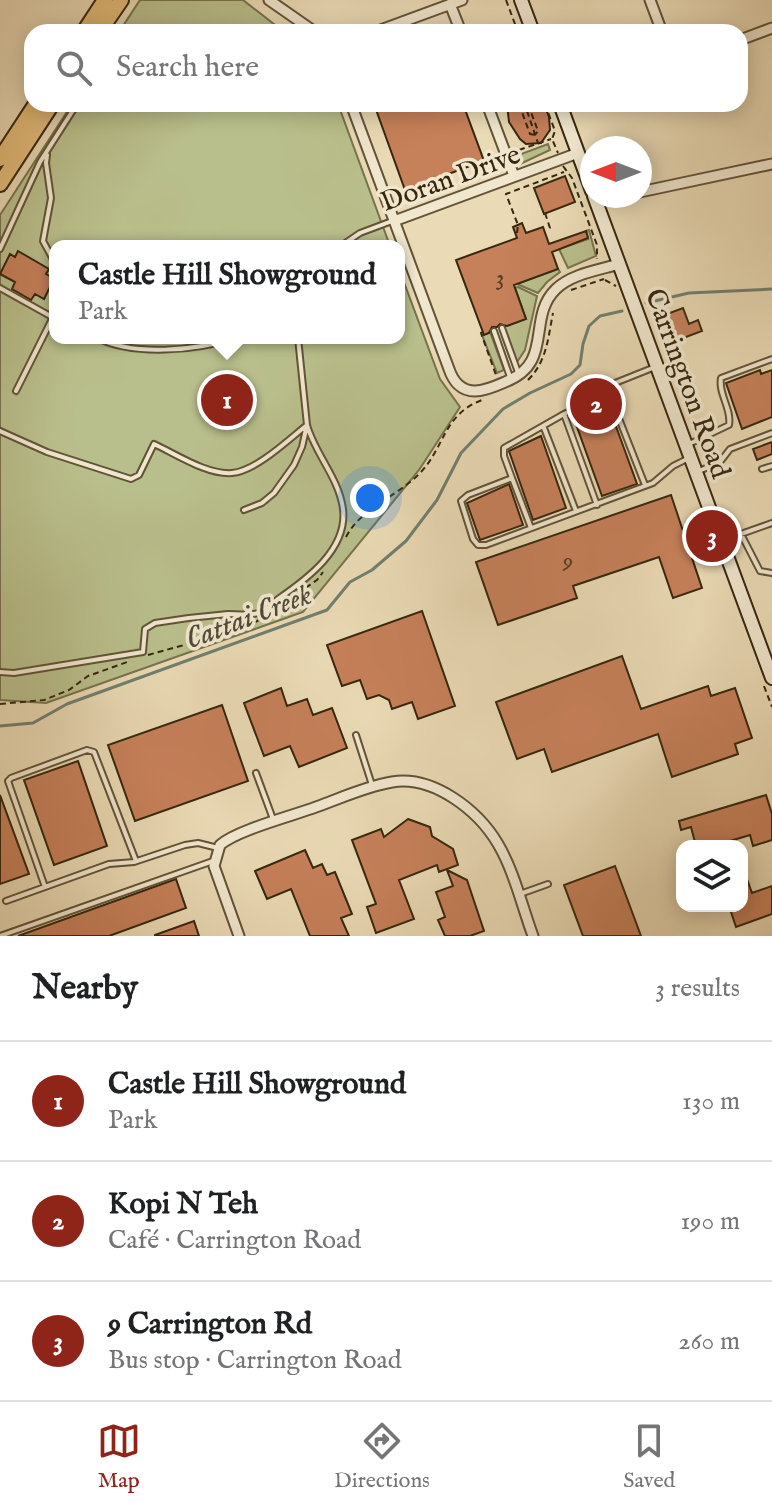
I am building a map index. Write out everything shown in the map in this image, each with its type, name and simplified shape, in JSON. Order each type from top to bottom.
[{"type":"main road","points":[[89,24],[105,0]]},
{"type":"main road","points":[[104,24],[121,0]]},
{"type":"main road","points":[[521,0],[530,24]]},
{"type":"main road","points":[[0,159],[31,112]]},
{"type":"main road","points":[[0,184],[47,112]]},
{"type":"main road","name":"Carrington Road","points":[[563,112],[580,158]]},
{"type":"main road","name":"Carrington Road","points":[[598,208],[772,678]]},
{"type":"street","points":[[269,0],[304,24]]},
{"type":"street","points":[[396,24],[462,0]]},
{"type":"street","points":[[650,0],[659,24]]},
{"type":"street","points":[[450,4],[458,24]]},
{"type":"street","points":[[748,37],[772,28]]},
{"type":"street","points":[[354,112],[401,240]]},
{"type":"street","points":[[490,112],[514,176]]},
{"type":"street","name":"Doran Drive","points":[[394,221],[578,153]]},
{"type":"street","points":[[652,189],[772,164]]},
{"type":"street","points":[[405,250],[454,381],[464,389],[478,391],[517,380],[536,354],[545,306],[553,293],[571,280],[619,264]]},
{"type":"street","points":[[239,936],[214,861],[224,841],[373,787],[392,782],[414,782],[440,790],[469,811],[498,843],[533,936]]},
{"type":"lane","points":[[0,249],[10,223],[72,112]]},
{"type":"lane","points":[[49,149],[46,163],[51,198],[43,241],[49,252]]},
{"type":"lane","name":"Doran Drive","points":[[350,240],[394,221]]},
{"type":"lane","points":[[0,288],[49,313]]},
{"type":"lane","points":[[16,391],[49,326]]},
{"type":"lane","points":[[502,328],[517,380]]},
{"type":"lane","points":[[494,331],[517,380]]},
{"type":"lane","points":[[110,344],[142,349],[204,344]]},
{"type":"lane","points":[[0,672],[28,671],[143,652],[145,629],[155,623],[259,613],[316,569],[334,548],[343,510],[326,463],[311,441],[299,344]]},
{"type":"lane","points":[[512,478],[463,498],[461,505],[478,545],[486,545],[653,483],[689,451],[729,425],[721,378],[772,359]]},
{"type":"lane","points":[[531,528],[504,456],[504,448],[595,400],[607,388],[658,366]]},
{"type":"lane","points":[[607,388],[645,485]]},
{"type":"lane","points":[[564,414],[597,505]]},
{"type":"lane","points":[[0,431],[47,452],[131,479],[139,475],[154,444],[208,468],[229,473],[251,467],[307,425]]},
{"type":"lane","points":[[244,510],[262,503],[274,493],[298,456],[307,425]]},
{"type":"lane","points":[[543,426],[576,511]]},
{"type":"lane","points":[[696,471],[720,462],[730,449],[772,434]]},
{"type":"lane","points":[[762,469],[772,466]]},
{"type":"lane","points":[[722,541],[772,523]]},
{"type":"lane","points":[[741,534],[760,571],[772,573]]},
{"type":"lane","points":[[356,735],[373,787]]},
{"type":"lane","points":[[45,887],[8,781],[87,750],[94,752],[136,861]]},
{"type":"lane","points":[[256,773],[274,822]]},
{"type":"lane","points":[[6,901],[109,864],[136,861],[193,843],[218,848]]},
{"type":"lane","points":[[0,936],[214,861]]},
{"type":"lane","points":[[518,895],[548,884]]},
{"type":"path","points":[[506,0],[515,24]]},
{"type":"path","points":[[525,112],[530,133],[535,135]]},
{"type":"path","points":[[527,112],[538,143]]},
{"type":"path","points":[[527,112],[538,131],[535,135]]},
{"type":"path","points":[[519,150],[552,139],[555,131],[548,112]]},
{"type":"path","points":[[499,197],[565,172],[572,178],[597,245],[597,259]]},
{"type":"path","points":[[506,194],[518,225],[517,233]]},
{"type":"path","points":[[545,213],[550,228],[548,231]]},
{"type":"path","points":[[569,291],[604,279]]},
{"type":"path","points":[[517,380],[536,373],[541,364],[555,307]]},
{"type":"path","points":[[483,332],[496,375]]},
{"type":"path","points":[[345,539],[360,518],[419,474],[460,412],[483,400]]},
{"type":"path","points":[[276,609],[317,580],[325,570]]},
{"type":"path","points":[[145,656],[245,628],[263,617]]},
{"type":"path","points":[[0,704],[44,700],[69,690],[88,676],[131,661]]},
{"type":"green space","points":[[140,0],[243,0],[274,24],[124,24]]},
{"type":"green space","points":[[67,112],[341,112],[388,240],[49,240],[49,344],[405,344],[405,285],[440,379],[460,407],[419,470],[303,612],[46,703],[0,700],[0,215]]},
{"type":"green space","points":[[548,144],[550,150],[520,164],[514,160],[513,157]]},
{"type":"green space","points":[[589,230],[596,256],[568,268],[559,249],[588,239],[586,231]]},
{"type":"green space","points":[[558,269],[560,272],[538,293],[517,284]]},
{"type":"green space","points":[[515,288],[537,296],[525,350],[517,362],[503,327],[526,319]]},
{"type":"green space","points":[[490,332],[504,370],[497,373],[482,335]]},
{"type":"building","points":[[377,112],[466,112],[484,161],[405,190]]},
{"type":"building","points":[[508,112],[547,112],[550,130],[541,143],[526,144],[509,122]]},
{"type":"building","points":[[565,176],[575,202],[544,214],[534,188]]},
{"type":"building","points":[[522,223],[526,233],[543,227],[549,244],[586,231],[588,238],[552,252],[558,269],[514,285],[526,319],[507,326],[500,324],[492,327],[484,335],[456,260],[517,238],[513,227]]},
{"type":"building","points":[[18,251],[49,269],[46,274],[49,276],[49,289],[44,299],[35,294],[31,300],[12,289],[15,282],[0,274],[10,254],[15,257]]},
{"type":"building","points":[[683,308],[689,324],[698,320],[702,331],[678,340],[667,314]]},
{"type":"building","points":[[760,370],[761,374],[772,370],[772,417],[742,429],[726,383]]},
{"type":"building","points":[[606,399],[637,484],[602,496],[573,416]]},
{"type":"building","points":[[541,436],[566,508],[533,520],[509,451]]},
{"type":"building","points":[[772,442],[772,454],[757,460],[753,449]]},
{"type":"building","points":[[509,484],[523,525],[480,540],[467,503]]},
{"type":"building","points":[[671,495],[702,588],[673,598],[659,557],[573,586],[577,598],[498,625],[476,562]]},
{"type":"building","points":[[422,611],[455,706],[418,719],[412,702],[392,709],[389,700],[379,695],[367,699],[360,680],[342,686],[327,645]]},
{"type":"building","points":[[622,656],[641,709],[708,686],[711,696],[735,688],[752,738],[735,744],[738,754],[672,777],[658,734],[552,772],[544,749],[517,759],[496,702]]},
{"type":"building","points":[[281,688],[287,706],[307,699],[313,715],[332,708],[347,748],[299,767],[290,746],[264,756],[244,703]]},
{"type":"building","points":[[222,705],[248,781],[135,821],[108,745]]},
{"type":"building","points":[[78,761],[107,846],[54,865],[24,780]]},
{"type":"building","points":[[0,795],[29,874],[0,884]]},
{"type":"building","points":[[766,795],[772,814],[772,840],[753,846],[750,835],[733,840],[694,840],[691,827],[681,830],[679,821]]},
{"type":"building","points":[[408,819],[430,827],[432,836],[453,849],[458,865],[439,872],[437,865],[399,880],[414,919],[376,933],[367,907],[376,904],[352,840],[381,829],[384,837]]},
{"type":"building","points":[[305,850],[313,868],[322,864],[327,875],[335,872],[352,914],[341,918],[349,936],[310,936],[291,889],[267,899],[255,871]]},
{"type":"building","points":[[615,866],[641,936],[583,936],[564,885]]},
{"type":"building","points":[[447,870],[467,880],[484,931],[470,936],[445,936],[438,920],[445,917],[436,892],[453,886]]},
{"type":"building","points":[[176,879],[186,908],[109,936],[18,936]]},
{"type":"building","points":[[748,882],[752,893],[772,886],[772,914],[736,927],[731,912],[748,912]]},
{"type":"building","points":[[194,921],[199,936],[155,936],[155,935]]},
{"type":"waterway","name":"Cattai Creek","points":[[646,303],[689,293],[772,289]]},
{"type":"waterway","name":"Cattai Creek","points":[[0,726],[33,723],[67,704],[327,610],[350,582],[372,570],[406,541],[437,500],[461,453],[503,409],[571,374],[580,365],[589,326],[600,316],[622,311]]},
{"type":"place","name":"Castle Hill Showground","points":[[227,400]]},
{"type":"place","name":"Kopi N Teh","points":[[596,404]]},
{"type":"place","name":"9 Carrington Rd","points":[[712,536]]}]
